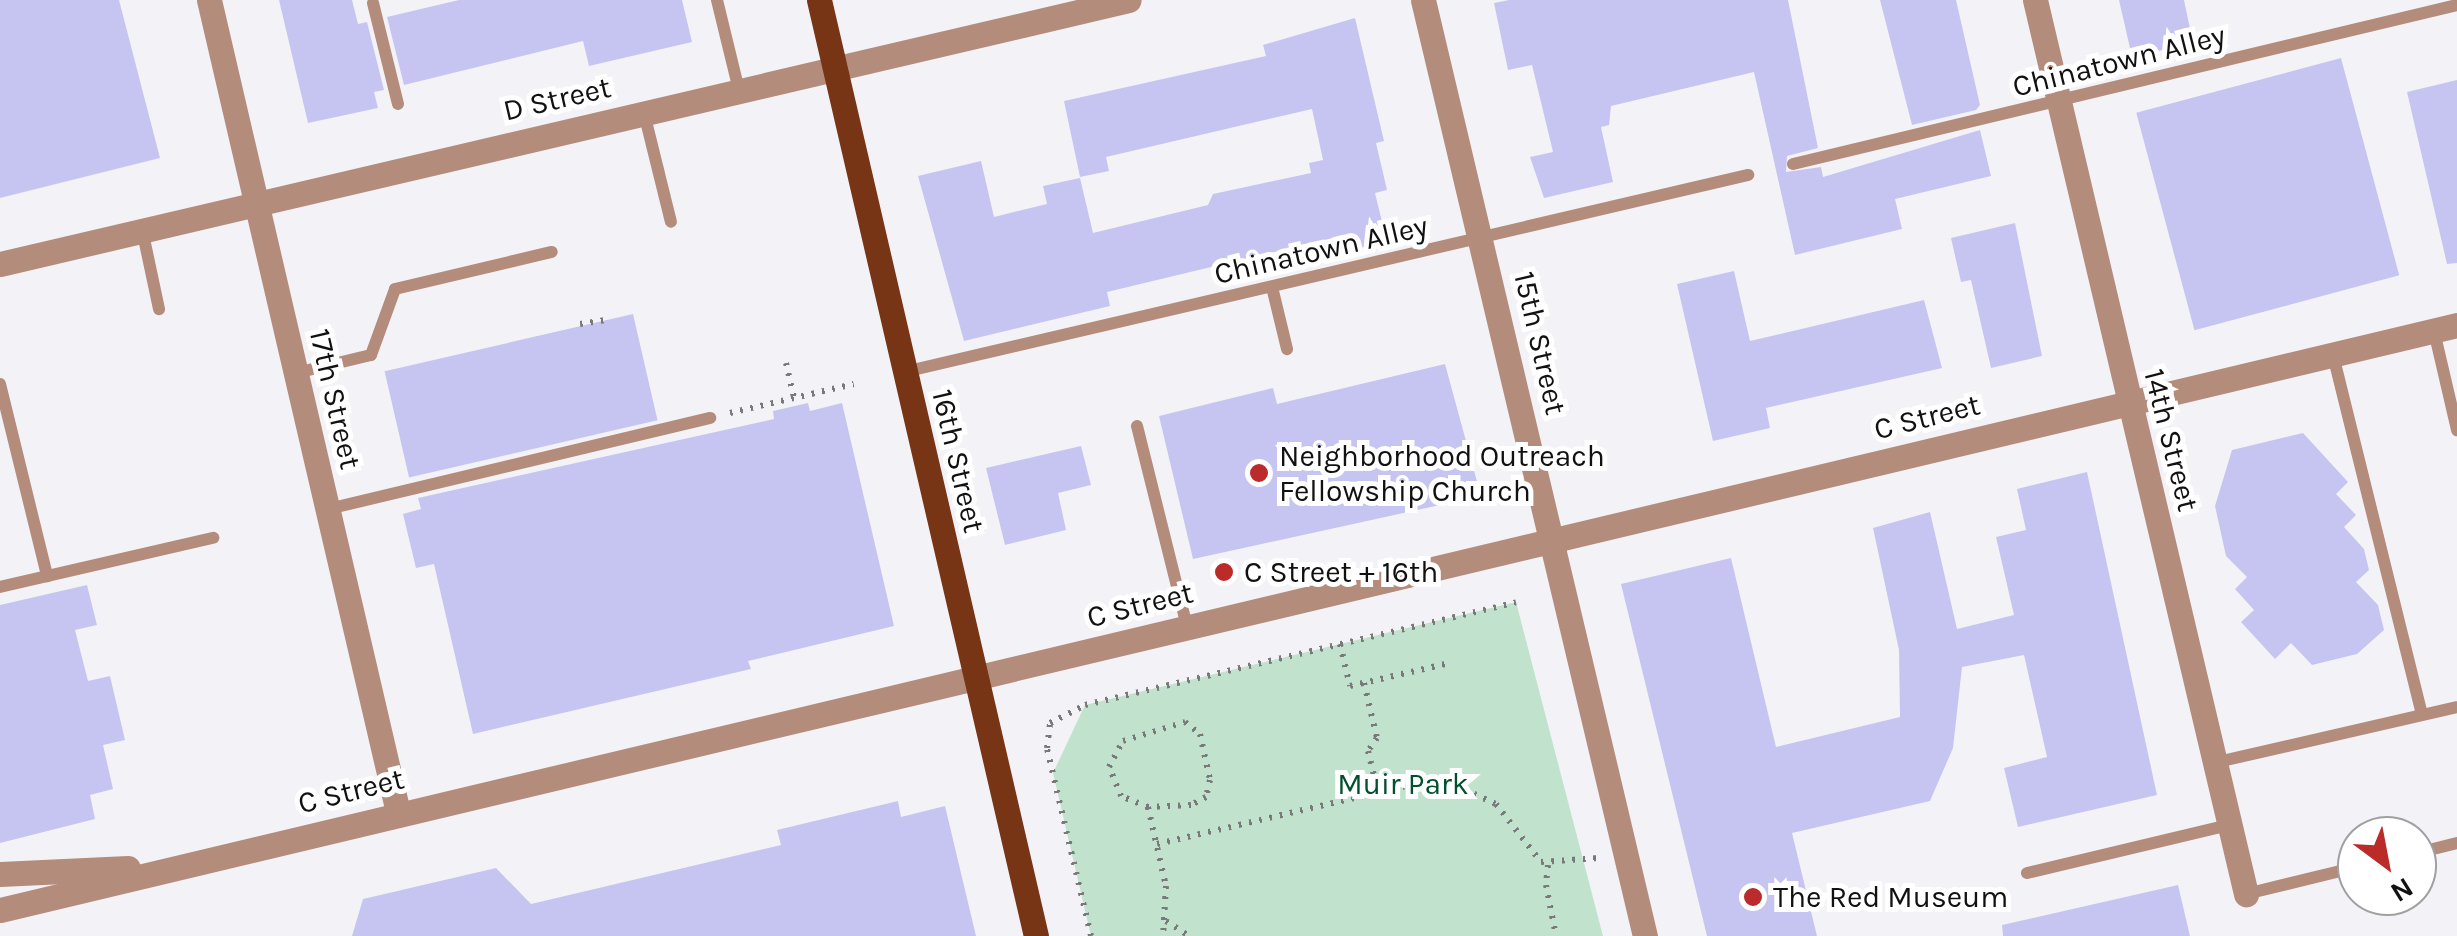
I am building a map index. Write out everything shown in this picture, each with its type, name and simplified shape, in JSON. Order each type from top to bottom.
[{"type":"main road","name":"16th Street","points":[[819,0],[1036,936]]},
{"type":"street","name":"17th Street","points":[[208,0],[398,812]]},
{"type":"street","name":"D Street","points":[[0,264],[256,201],[1129,0]]},
{"type":"street","name":"15th Street","points":[[1423,0],[1645,936]]},
{"type":"street","name":"14th Street","points":[[2035,0],[2246,894]]},
{"type":"street","name":"C Street","points":[[0,910],[398,812],[2445,328]]},
{"type":"street","name":"C Street","points":[[0,874],[188,866]]},
{"type":"lane","points":[[717,0],[739,90]]},
{"type":"lane","points":[[377,1],[398,104]]},
{"type":"lane","name":"Chinatown Alley","points":[[1793,164],[2457,5]]},
{"type":"lane","points":[[644,113],[671,222]]},
{"type":"lane","name":"Chinatown Alley","points":[[904,372],[1748,175]]},
{"type":"lane","points":[[142,229],[159,309]]},
{"type":"lane","points":[[296,374],[371,354],[396,288],[552,252]]},
{"type":"lane","points":[[1272,286],[1287,349]]},
{"type":"lane","points":[[2445,328],[2457,430]]},
{"type":"lane","points":[[2333,354],[2422,714]]},
{"type":"lane","points":[[0,384],[48,576]]},
{"type":"lane","points":[[328,508],[710,418]]},
{"type":"lane","points":[[1137,426],[1187,626]]},
{"type":"lane","points":[[0,587],[213,538]]},
{"type":"lane","points":[[2213,763],[2457,706]]},
{"type":"lane","points":[[2027,873],[2229,825]]},
{"type":"lane","points":[[2246,894],[2337,872]]},
{"type":"path","points":[[580,324],[606,320]]},
{"type":"path","points":[[786,363],[794,398]]},
{"type":"path","points":[[710,418],[854,384]]},
{"type":"path","points":[[1091,936],[1047,748],[1050,723],[1085,705],[1516,602]]},
{"type":"path","points":[[1340,644],[1350,686],[1445,664]]},
{"type":"path","points":[[1364,683],[1377,738],[1368,751],[1378,792]]},
{"type":"path","points":[[1148,807],[1191,805],[1206,797],[1209,774],[1192,723],[1132,736],[1112,757],[1116,790],[1148,807],[1157,844],[1166,921],[1163,936]]},
{"type":"path","points":[[1157,844],[1424,782],[1472,790],[1507,815],[1535,858],[1548,864],[1624,852]]},
{"type":"path","points":[[1548,864],[1546,885],[1556,936]]},
{"type":"path","points":[[1166,921],[1189,936]]},
{"type":"green space","name":"Muir Park","points":[[1516,602],[1603,936],[1091,936],[1053,773],[1085,705]]},
{"type":"building","points":[[0,0],[119,0],[160,158],[0,198]]},
{"type":"building","points":[[279,0],[352,0],[358,24],[367,22],[384,90],[374,92],[378,108],[308,123]]},
{"type":"building","points":[[459,0],[682,0],[692,42],[589,66],[583,41],[404,85],[387,17]]},
{"type":"building","points":[[1788,0],[1818,148],[1787,156],[1786,172],[1821,167],[1823,177],[1980,130],[1991,176],[1895,199],[1902,229],[1795,255],[1754,72],[1611,106],[1609,125],[1601,127],[1613,182],[1544,198],[1530,157],[1553,152],[1532,65],[1508,70],[1494,3]]},
{"type":"building","points":[[1880,0],[1956,0],[1980,105],[1976,110],[1912,125]]},
{"type":"building","points":[[2119,0],[2184,0],[2193,43],[2132,57]]},
{"type":"building","points":[[1355,18],[1384,141],[1376,143],[1387,190],[1375,193],[1387,242],[1324,256],[1321,241],[1107,292],[1110,306],[964,341],[918,176],[981,161],[994,217],[1047,204],[1043,186],[1080,178],[1093,233],[1208,205],[1213,194],[1311,173],[1309,163],[1323,160],[1312,109],[1106,157],[1109,171],[1080,177],[1064,101],[1266,56],[1263,45]]},
{"type":"building","points":[[2341,58],[2399,275],[2194,330],[2136,113]]},
{"type":"building","points":[[2457,80],[2457,263],[2447,264],[2407,92]]},
{"type":"building","points":[[2015,223],[2042,356],[1991,368],[1971,280],[1961,282],[1951,238]]},
{"type":"building","points":[[1734,271],[1750,341],[1924,300],[1942,368],[1766,408],[1770,428],[1713,441],[1677,284]]},
{"type":"building","points":[[633,314],[658,420],[409,478],[385,371]]},
{"type":"building","points":[[1445,364],[1481,496],[1193,559],[1159,416],[1273,388],[1277,404]]},
{"type":"building","points":[[808,403],[810,411],[842,403],[894,626],[748,661],[751,669],[473,734],[434,564],[416,568],[403,514],[421,509],[418,498],[774,419],[773,411]]},
{"type":"building","points":[[2303,433],[2348,482],[2336,494],[2356,515],[2344,527],[2364,549],[2369,570],[2356,582],[2378,605],[2384,630],[2357,654],[2312,665],[2291,643],[2275,659],[2241,622],[2254,610],[2235,589],[2247,577],[2226,556],[2215,506],[2232,450]]},
{"type":"building","points":[[1081,446],[1091,485],[1058,493],[1066,530],[1005,545],[986,468]]},
{"type":"building","points":[[2087,472],[2157,795],[2018,827],[2004,768],[2047,757],[2024,655],[1962,667],[1953,748],[1930,801],[1792,833],[1817,936],[1707,936],[1621,584],[1731,558],[1776,747],[1900,717],[1899,650],[1873,528],[1930,512],[1957,629],[2014,615],[1996,537],[2026,530],[2017,489]]},
{"type":"building","points":[[87,585],[97,625],[75,630],[88,681],[110,676],[125,740],[103,745],[113,789],[90,795],[95,819],[0,843],[0,605]]},
{"type":"building","points":[[898,801],[901,817],[945,806],[976,936],[352,936],[363,899],[496,868],[531,904],[781,845],[777,830]]},
{"type":"building","points":[[2178,885],[2190,936],[2003,936],[2002,925]]},
{"type":"place","name":"Neighborhood Outreach Fellowship Church","points":[[1259,473]]},
{"type":"place","name":"C Street + 16th","points":[[1224,572]]},
{"type":"place","name":"The Red Museum","points":[[1753,897]]}]
